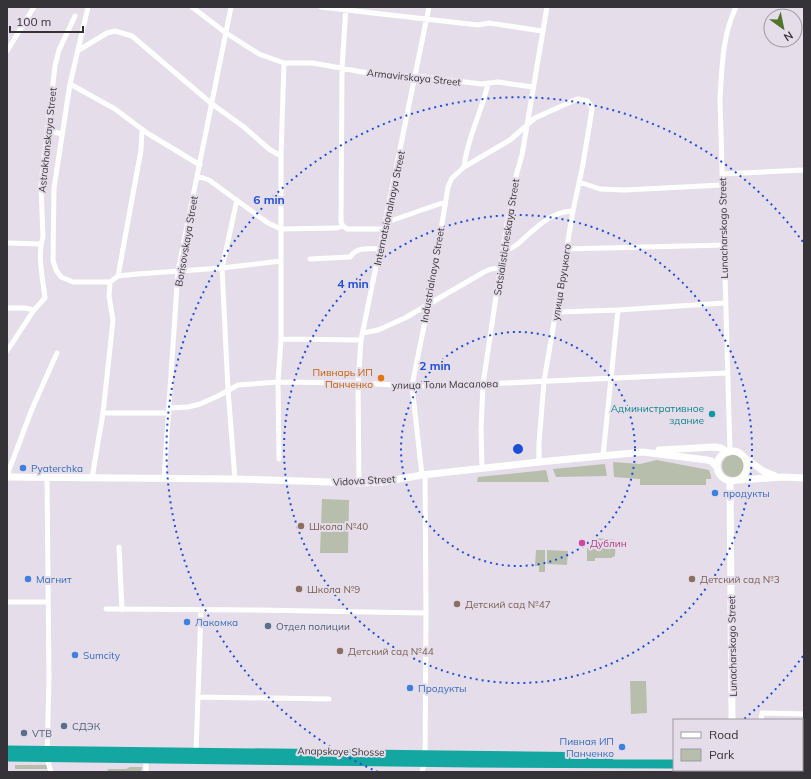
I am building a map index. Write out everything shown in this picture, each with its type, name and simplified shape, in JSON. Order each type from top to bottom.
[{"type":"highway","name":"Anapskoye Shosse","points":[[7,750],[146,760],[195,756]]},
{"type":"highway","name":"Anapskoye Shosse","points":[[7,758],[47,754],[673,764]]},
{"type":"highway","name":"Anapskoye Shosse","points":[[425,759],[673,758]]},
{"type":"street","points":[[7,51],[34,7]]},
{"type":"street","name":"Astrakhanskaya Street","points":[[88,7],[70,84],[54,188],[53,260],[56,270],[61,277],[73,282],[110,282]]},
{"type":"street","name":"Armavirskaya Street","points":[[192,7],[226,33],[259,54],[284,63],[313,64],[379,75],[416,76],[482,84],[498,82],[533,87]]},
{"type":"street","name":"Borisovskaya Street","points":[[164,478],[178,271],[231,7]]},
{"type":"street","points":[[321,7],[478,25],[489,23],[542,31]]},
{"type":"street","name":"Internatsionalnaya Street","points":[[359,483],[358,383],[361,340],[429,7]]},
{"type":"street","name":"Sotsialisticheskaya Street","points":[[482,469],[480,430],[483,384],[501,268],[506,224],[522,155],[547,7]]},
{"type":"street","name":"Lunacharskogo Street","points":[[729,452],[720,99],[723,49],[736,7]]},
{"type":"street","points":[[346,9],[342,68],[341,222],[347,229],[384,229]]},
{"type":"street","name":"Astrakhanskaya Street","points":[[7,351],[34,310],[45,298],[40,254],[40,244],[43,237],[40,185],[55,66],[59,50],[75,16]]},
{"type":"street","points":[[78,50],[107,33],[115,31],[132,36],[212,104],[280,156]]},
{"type":"street","points":[[279,459],[278,382],[281,339],[280,156],[284,63]]},
{"type":"street","points":[[464,167],[472,132],[486,94],[488,83]]},
{"type":"street","points":[[70,84],[115,109],[142,129],[200,165]]},
{"type":"street","name":"Industrialnaya Street","points":[[422,772],[425,759],[426,613],[424,475],[412,386],[428,305],[448,187],[452,178],[464,167],[510,140],[536,118],[577,99],[582,99],[590,104]]},
{"type":"street","name":"улица Вруцкого","points":[[539,462],[544,381],[592,109],[590,104]]},
{"type":"street","points":[[118,276],[141,150],[142,129]]},
{"type":"street","points":[[47,130],[62,134]]},
{"type":"street","points":[[722,174],[804,170]]},
{"type":"street","points":[[197,176],[209,180],[268,223],[281,229],[337,228],[343,226]]},
{"type":"street","points":[[579,182],[600,190],[722,185]]},
{"type":"street","points":[[235,479],[228,390],[222,268],[237,200]]},
{"type":"street","points":[[386,221],[445,202]]},
{"type":"street","points":[[503,251],[513,248],[532,231],[555,214],[562,211],[573,211]]},
{"type":"street","points":[[7,244],[40,244]]},
{"type":"street","points":[[567,249],[724,245]]},
{"type":"street","points":[[310,259],[350,257],[354,251],[360,249],[380,249]]},
{"type":"street","points":[[92,478],[103,413],[113,320],[109,296],[110,282],[118,276],[222,268],[281,261]]},
{"type":"street","points":[[363,333],[378,330],[405,318],[484,272],[501,268]]},
{"type":"street","points":[[557,312],[618,310],[725,303]]},
{"type":"street","points":[[7,308],[25,308],[34,310]]},
{"type":"street","points":[[603,456],[618,310]]},
{"type":"street","points":[[281,339],[361,340]]},
{"type":"street","points":[[8,477],[9,470],[32,409],[57,353]]},
{"type":"street","name":"улица Толи Масалова","points":[[103,413],[169,411],[200,404],[238,385],[278,382],[358,383],[412,386],[726,373]]},
{"type":"street","points":[[643,452],[715,447],[729,452],[737,452],[763,471],[772,475],[804,478]]},
{"type":"street","name":"Vidova Street","points":[[8,477],[235,479],[359,483],[382,482],[424,475],[643,452],[707,460],[718,467]]},
{"type":"street","points":[[729,452],[720,458],[718,467],[720,475],[723,478],[730,481],[784,477]]},
{"type":"street","points":[[739,480],[743,477],[747,470],[744,457]]},
{"type":"street","points":[[47,478],[49,679],[47,754],[51,772]]},
{"type":"street","name":"Lunacharskogo Street","points":[[730,481],[732,719]]},
{"type":"street","points":[[119,547],[122,610]]},
{"type":"street","points":[[7,602],[48,602]]},
{"type":"street","points":[[106,609],[426,613]]},
{"type":"street","points":[[195,756],[201,610]]},
{"type":"street","points":[[198,697],[329,699]]},
{"type":"street","points":[[761,719],[762,713],[804,714]]},
{"type":"street","points":[[146,760],[146,772]]},
{"type":"green space","points":[[733,455],[741,458],[744,466],[741,474],[733,477],[725,474],[722,466],[725,458]]},
{"type":"green space","points":[[657,460],[709,470],[711,479],[706,479],[706,485],[640,485],[640,479],[614,477],[613,462],[640,464]]},
{"type":"green space","points":[[605,464],[607,476],[556,477],[553,469]]},
{"type":"green space","points":[[546,470],[549,482],[477,482],[478,477]]},
{"type":"green space","points":[[322,499],[349,500],[348,553],[320,553]]},
{"type":"green space","points":[[596,538],[616,540],[615,556],[611,558],[595,558],[595,561],[587,561],[587,548],[595,548]]},
{"type":"green space","points":[[536,550],[545,550],[545,572],[539,572],[539,566],[535,566]]},
{"type":"green space","points":[[547,550],[568,551],[567,565],[547,564]]},
{"type":"green space","points":[[630,681],[646,681],[647,713],[631,714]]},
{"type":"green space","points":[[15,765],[48,765],[47,769],[15,769]]},
{"type":"green space","points":[[130,767],[142,767],[141,772],[107,772],[108,769],[126,769]]},
{"type":"place","name":"Пивнарь ИП Панченко","points":[[381,378]]},
{"type":"place","name":"Административное здание","points":[[712,414]]},
{"type":"place","name":"Pyaterchka","points":[[23,468]]},
{"type":"place","name":"продукты","points":[[715,493]]},
{"type":"place","name":"Школа №40","points":[[301,526]]},
{"type":"place","name":"Дублин","points":[[582,543]]},
{"type":"place","name":"Магнит","points":[[28,579]]},
{"type":"place","name":"Детский сад №3","points":[[692,579]]},
{"type":"place","name":"Школа №9","points":[[299,589]]},
{"type":"place","name":"Детский сад №47","points":[[457,604]]},
{"type":"place","name":"Лакомка","points":[[187,622]]},
{"type":"place","name":"Отдел полиции","points":[[268,626]]},
{"type":"place","name":"Детский сад №44","points":[[340,651]]},
{"type":"place","name":"Sumcity","points":[[75,655]]},
{"type":"place","name":"Продукты","points":[[410,688]]},
{"type":"place","name":"СДЭК","points":[[64,726]]},
{"type":"place","name":"VTB","points":[[24,733]]},
{"type":"place","name":"Пивная ИП Панченко","points":[[622,747]]}]
